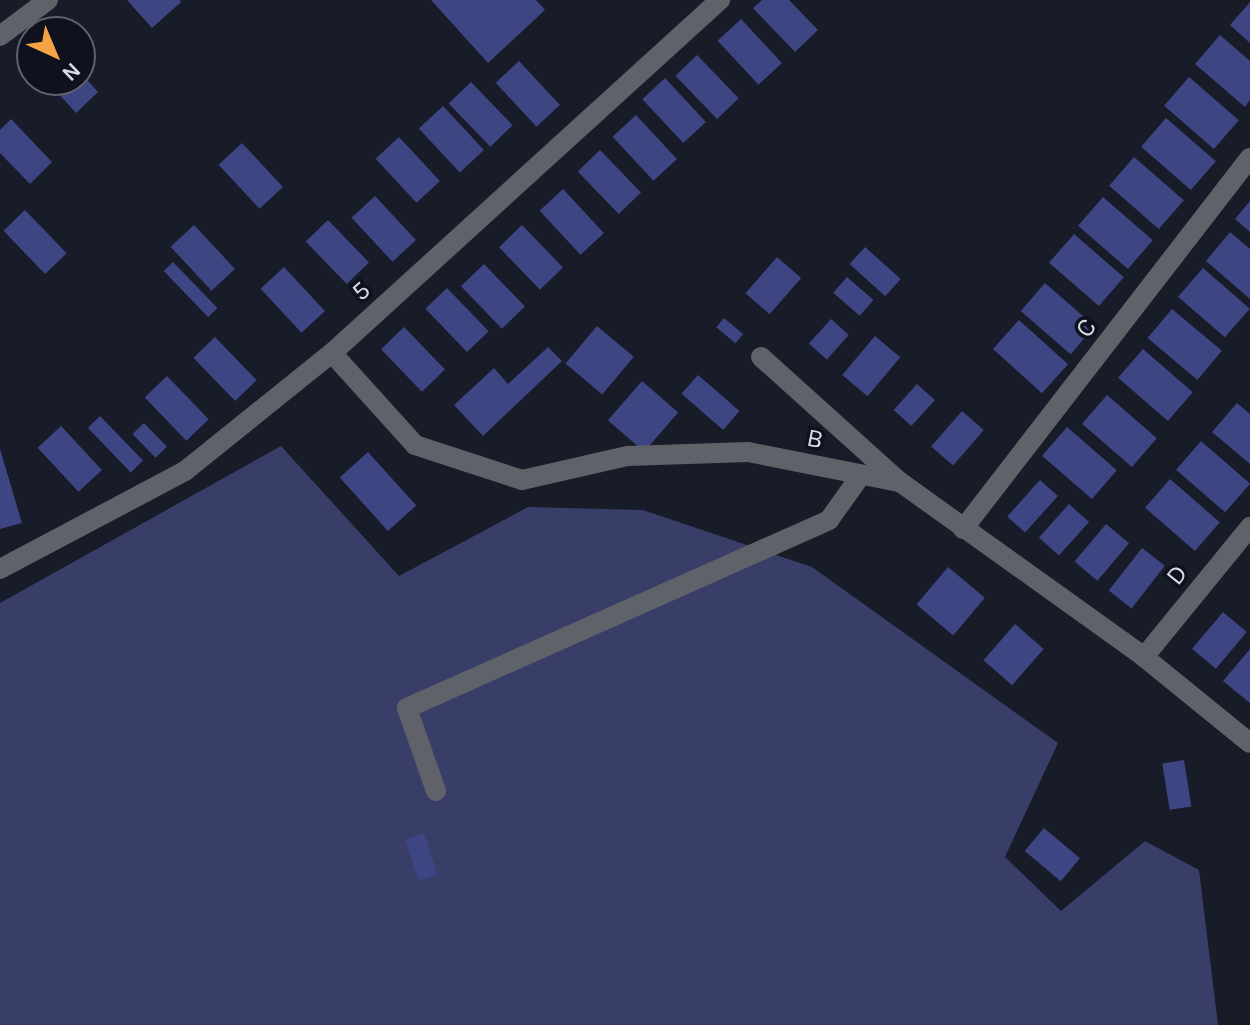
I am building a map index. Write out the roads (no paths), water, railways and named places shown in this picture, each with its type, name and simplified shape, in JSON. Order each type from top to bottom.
[{"type":"street","points":[[0,36],[48,0]]},
{"type":"street","name":"5","points":[[0,569],[185,471],[332,353],[720,0]]},
{"type":"street","name":"C","points":[[963,529],[1250,158]]},
{"type":"street","name":"B","points":[[332,353],[415,445],[522,480],[628,456],[748,452],[900,482],[1144,657],[1250,743]]},
{"type":"street","points":[[761,357],[900,482]]},
{"type":"street","points":[[436,791],[407,708],[829,520],[861,475]]},
{"type":"street","name":"D","points":[[1144,657],[1250,527]]}]
